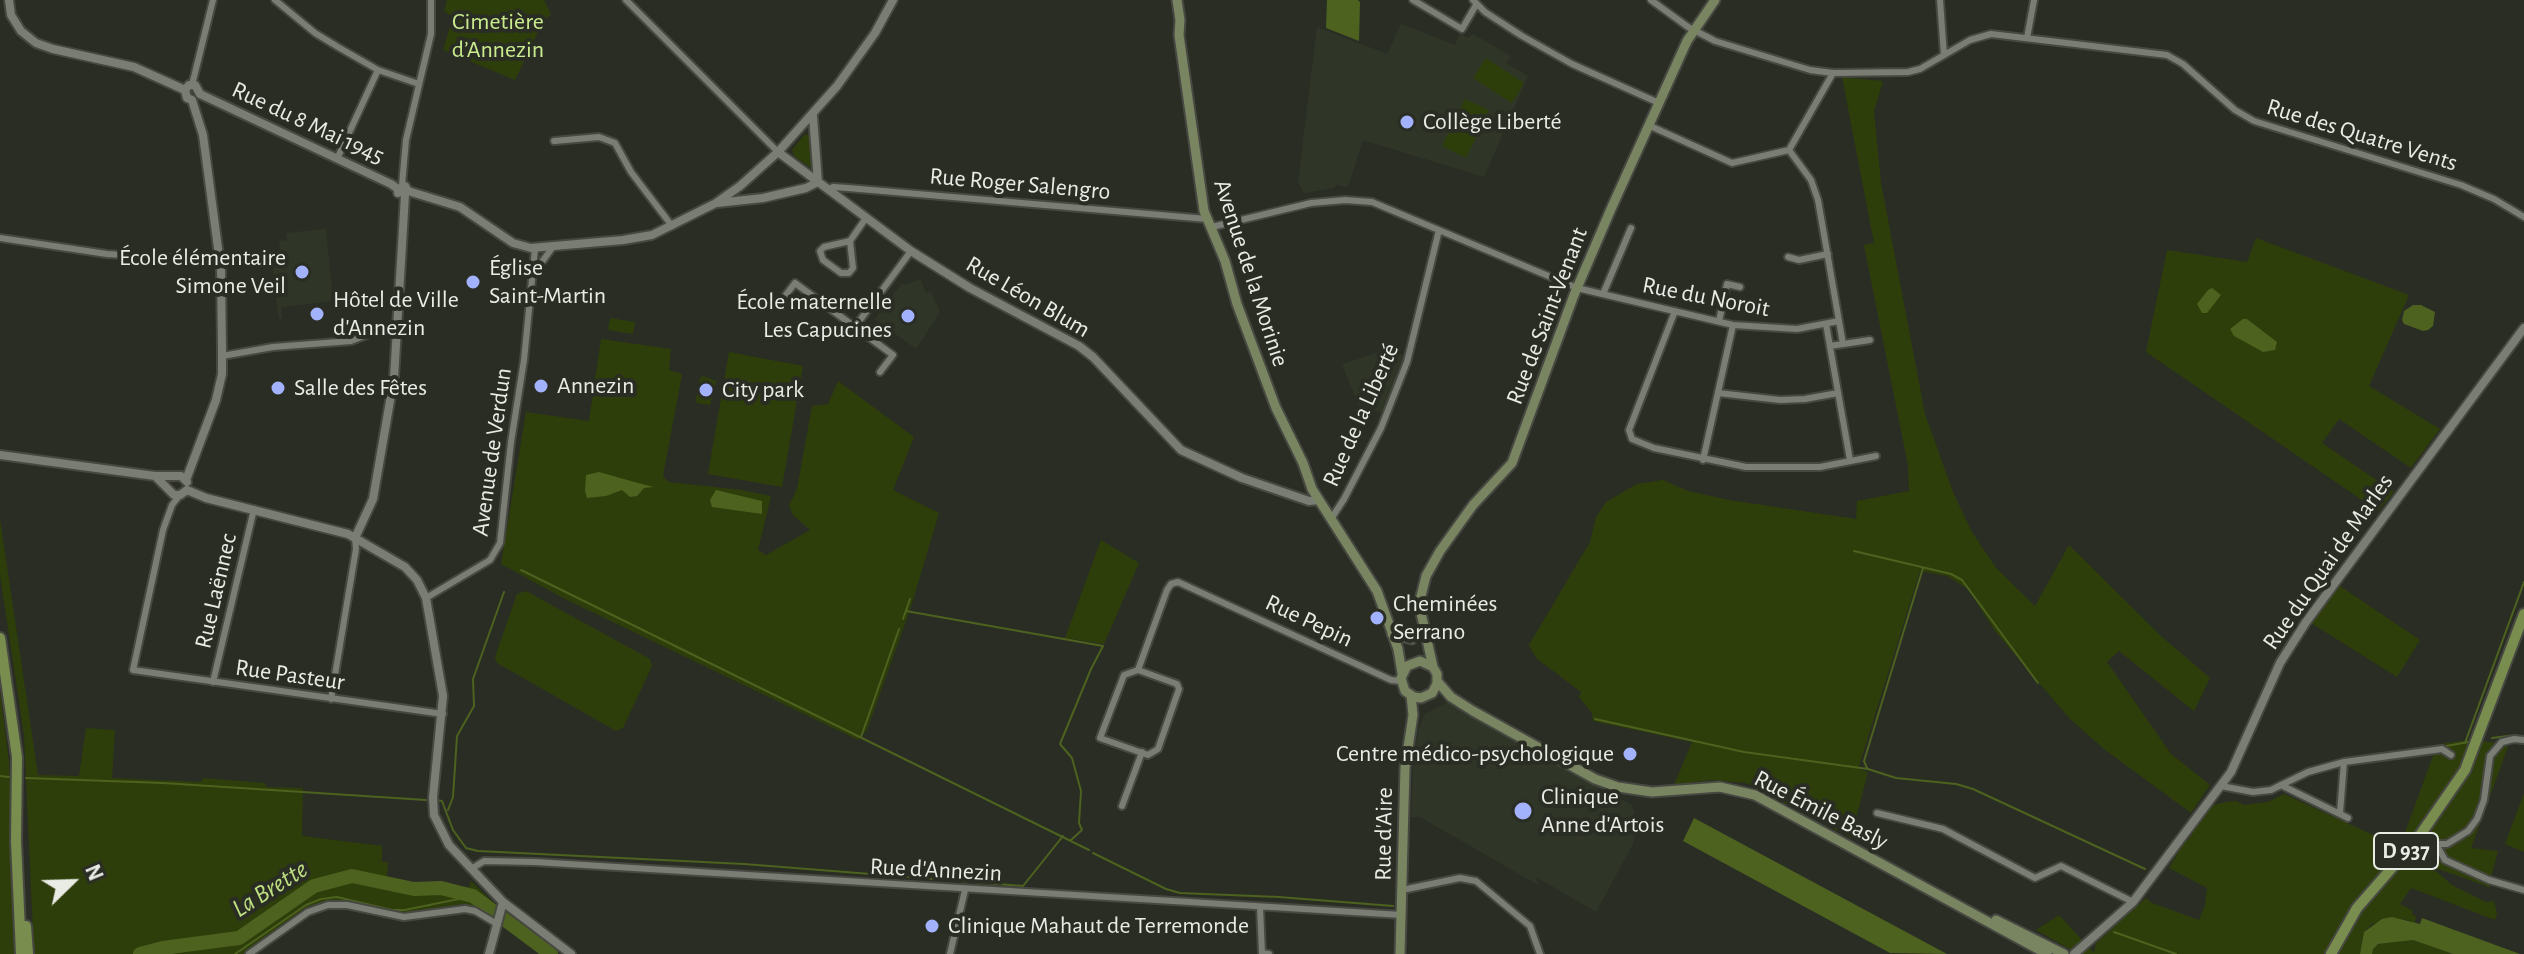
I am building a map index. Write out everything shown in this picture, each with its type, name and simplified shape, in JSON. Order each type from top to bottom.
[{"type":"main road","name":"Avenue de la Morinie","points":[[1177,0],[1200,193],[1276,408],[1319,500]]},
{"type":"main road","name":"Rue de Saint-Venant","points":[[1433,667],[1419,604],[1426,576],[1474,503],[1512,463],[1577,288],[1648,125],[1693,30],[1715,0]]},
{"type":"main road","points":[[1319,500],[1377,591],[1398,649],[1403,688],[1411,695],[1428,695],[1437,681],[1433,667],[1416,662],[1398,649]]},
{"type":"main road","name":"D 937","points":[[2331,954],[2357,908],[2418,838],[2465,770],[2524,614]]},
{"type":"main road","name":"Rue de Saint-Venant","points":[[1416,662],[1426,633]]},
{"type":"main road","points":[[1392,634],[1412,639],[1426,633]]},
{"type":"main road","points":[[0,638],[14,731],[28,954]]},
{"type":"main road","points":[[1402,677],[1416,662]]},
{"type":"main road","name":"Rue Émile Basly","points":[[1437,681],[1451,697],[1595,779],[1618,787],[1652,792],[1720,787],[1755,795],[2045,953]]},
{"type":"main road","name":"Rue d'Aire","points":[[1400,954],[1407,890],[1405,768],[1413,715],[1411,695]]},
{"type":"main road","name":"Rue Émile Basly","points":[[1428,695],[1451,697]]},
{"type":"main road","name":"Rue d'Aire","points":[[1413,715],[1428,695]]},
{"type":"main road","points":[[18,808],[16,841],[21,954]]},
{"type":"main road","name":"Rue Émile Basly","points":[[1949,899],[2064,954]]},
{"type":"street","points":[[9,0],[11,15],[21,31],[36,43],[134,67],[188,88],[198,87],[196,97],[220,261],[222,374],[184,493],[172,505]]},
{"type":"street","points":[[196,97],[185,96],[213,0]]},
{"type":"street","points":[[275,0],[315,33],[378,70],[419,84]]},
{"type":"street","points":[[331,699],[356,549],[355,538],[373,499],[394,378],[406,140],[431,34],[431,0]]},
{"type":"street","points":[[626,0],[778,152]]},
{"type":"street","points":[[543,248],[643,238],[716,203],[740,186],[813,116],[875,33],[893,0]]},
{"type":"street","points":[[1413,0],[1462,29],[1474,2],[1522,36],[1572,64],[1659,103]]},
{"type":"street","name":"Rue des Quatre Vents","points":[[1651,0],[1693,30],[1715,41],[1810,70],[1836,73],[1908,72],[1920,69],[1970,40],[1991,34],[2167,55],[2183,64],[2235,110],[2254,121],[2461,185],[2494,199],[2524,217]]},
{"type":"street","points":[[1940,0],[1944,55]]},
{"type":"street","points":[[2027,38],[2034,0]]},
{"type":"street","points":[[337,159],[378,70]]},
{"type":"street","points":[[1648,125],[1732,163],[1789,150],[1836,73]]},
{"type":"street","name":"Rue du 8 Mai 1945","points":[[196,97],[403,190],[460,207],[513,243],[543,248]]},
{"type":"street","points":[[716,203],[763,198],[806,188],[818,182],[813,116]]},
{"type":"street","points":[[801,128],[813,131]]},
{"type":"street","points":[[554,141],[599,137],[615,143],[631,172],[672,226]]},
{"type":"street","points":[[1789,150],[1811,180],[1818,200],[1843,344]]},
{"type":"street","name":"Rue Léon Blum","points":[[778,152],[911,251],[970,288],[1079,346],[1181,450],[1222,470],[1309,501],[1319,500]]},
{"type":"street","name":"Rue Roger Salengro","points":[[829,190],[833,187],[864,189],[1210,223],[1311,203],[1345,200],[1376,203],[1439,230]]},
{"type":"street","points":[[850,241],[824,247],[820,251],[823,260],[841,273],[849,273],[853,268],[850,241],[866,218]]},
{"type":"street","points":[[1603,294],[1631,228]]},
{"type":"street","name":"Rue du Noroit","points":[[1439,230],[1577,288],[1733,325],[1772,330],[1839,321]]},
{"type":"street","name":"Rue de la Liberté","points":[[1331,519],[1381,428],[1407,362],[1439,230]]},
{"type":"street","points":[[0,238],[107,254],[220,261]]},
{"type":"street","name":"Avenue de Verdun","points":[[534,273],[542,261],[543,248]]},
{"type":"street","name":"Avenue de Verdun","points":[[426,598],[490,560],[500,543],[534,273],[543,248]]},
{"type":"street","points":[[855,327],[911,251]]},
{"type":"street","points":[[1788,257],[1799,260],[1828,254]]},
{"type":"street","points":[[782,300],[795,283],[855,327],[893,355],[880,372]]},
{"type":"street","points":[[1719,321],[1727,284],[1740,287]]},
{"type":"street","points":[[1675,311],[1629,430],[1632,439],[1673,453],[1746,467],[1820,467],[1876,456]]},
{"type":"street","points":[[222,356],[273,347],[351,341],[397,323]]},
{"type":"street","points":[[1826,324],[1850,460]]},
{"type":"street","points":[[1703,460],[1733,325]]},
{"type":"street","name":"Rue du Quai de Marles","points":[[2074,954],[2133,902],[2221,786],[2235,763],[2280,663],[2306,622],[2524,328]]},
{"type":"street","points":[[1830,346],[1870,340]]},
{"type":"street","points":[[1718,393],[1780,400],[1838,393]]},
{"type":"street","points":[[0,455],[186,480]]},
{"type":"street","points":[[172,505],[168,481],[192,462]]},
{"type":"street","points":[[155,476],[168,489],[254,509],[355,538],[405,567],[417,580],[426,598],[442,686],[443,714],[434,777],[434,815],[449,845],[502,904],[571,954]]},
{"type":"street","points":[[1296,496],[1312,489]]},
{"type":"street","name":"Rue Pasteur","points":[[172,505],[163,530],[133,670],[443,714]]},
{"type":"street","name":"Rue Laënnec","points":[[213,682],[254,509]]},
{"type":"street","name":"Rue Pepin","points":[[1138,670],[1171,584],[1178,582],[1391,680],[1402,677]]},
{"type":"street","points":[[1138,670],[1177,684],[1179,689],[1158,749],[1148,755],[1100,738],[1124,675],[1138,670]]},
{"type":"street","points":[[2418,838],[2447,844],[2468,831],[2477,819],[2484,800],[2490,756],[2502,742],[2524,740]]},
{"type":"street","points":[[2221,786],[2253,792],[2344,762],[2442,749],[2451,755]]},
{"type":"street","points":[[1122,806],[1142,752]]},
{"type":"street","points":[[2340,813],[2344,762]]},
{"type":"street","points":[[2281,785],[2348,818]]},
{"type":"street","points":[[1877,813],[1943,829],[2035,878],[2061,866],[2133,902]]},
{"type":"street","points":[[2436,844],[2445,860],[2489,880],[2524,890]]},
{"type":"street","name":"Rue d'Annezin","points":[[471,869],[484,861],[535,862],[1402,915]]},
{"type":"street","points":[[1407,890],[1460,878],[1476,881],[1530,926],[1540,954]]},
{"type":"street","points":[[950,954],[965,890]]},
{"type":"street","points":[[489,954],[502,904]]},
{"type":"street","points":[[249,954],[308,912],[328,905],[347,905],[404,917],[465,909],[497,923]]},
{"type":"street","points":[[1260,907],[1262,953],[1269,954]]},
{"type":"street","points":[[2088,954],[2092,939]]},
{"type":"street","points":[[2045,953],[2055,954]]},
{"type":"shaded area","points":[[1327,0],[1360,2],[1359,41],[1326,28]]},
{"type":"shaded area","name":"Collège Liberté","points":[[1401,24],[1455,45],[1460,33],[1468,38],[1473,34],[1511,56],[1506,63],[1528,76],[1484,177],[1363,140],[1348,187],[1336,185],[1334,188],[1304,193],[1298,182],[1317,27],[1387,54]]},
{"type":"shaded area","name":"École élémentaire Simone Veil","points":[[326,229],[333,301],[281,307],[282,319],[279,319],[272,264],[282,263],[279,241],[287,240],[286,233]]},
{"type":"shaded area","name":"École maternelle Les Capucines","points":[[920,279],[926,293],[931,292],[940,312],[916,349],[875,319],[901,284]]},
{"type":"shaded area","points":[[2212,288],[2221,295],[2207,313],[2202,313],[2197,304]]},
{"type":"shaded area","points":[[2413,305],[2421,305],[2435,312],[2433,326],[2428,330],[2404,324],[2404,311]]},
{"type":"shaded area","points":[[2243,319],[2277,342],[2275,350],[2263,352],[2234,336],[2230,329]]},
{"type":"shaded area","points":[[1389,349],[1405,356],[1382,413],[1359,407],[1342,364]]},
{"type":"shaded area","points":[[599,472],[654,487],[644,488],[637,496],[630,497],[622,490],[587,498],[586,475]]},
{"type":"shaded area","points":[[716,490],[762,501],[762,514],[712,507],[710,500]]},
{"type":"shaded area","name":"Clinique Anne d'Artois","points":[[1448,702],[1632,805],[1637,822],[1633,844],[1596,912],[1536,877],[1538,885],[1420,817],[1411,817],[1414,753],[1419,727],[1425,714]]},
{"type":"shaded area","points":[[1694,818],[1947,954],[1890,953],[1683,841]]},
{"type":"shaded area","points":[[2392,917],[2420,924],[2422,918],[2520,954],[2453,954],[2413,940],[2378,944],[2372,954],[2360,954],[2364,932],[2382,919]]},
{"type":"green space","name":"Cimetière d’Annezin","points":[[447,0],[544,0],[551,14],[543,22],[515,80],[443,50],[453,17],[444,11]]},
{"type":"green space","points":[[1486,58],[1524,83],[1512,103],[1473,78]]},
{"type":"green space","points":[[1842,77],[1883,81],[1874,111],[1881,183],[1925,414],[1953,492],[1972,532],[1996,568],[2035,606],[2069,545],[2161,636],[2210,678],[2194,711],[2119,651],[2107,662],[2171,754],[2210,785],[2191,813],[2104,749],[2069,718],[1995,631],[1968,589],[1947,576],[1920,571],[1858,769],[1868,772],[1851,838],[1746,783],[1711,780],[1674,785],[1692,742],[1593,721],[1592,713],[1579,697],[1581,692],[1536,658],[1529,645],[1590,542],[1596,517],[1606,502],[1637,484],[1663,480],[1688,491],[1729,500],[1856,519],[1857,501],[1909,491],[1908,465],[1864,245],[1874,243]]},
{"type":"green space","points":[[1465,99],[1489,110],[1466,158],[1442,146]]},
{"type":"green space","points":[[805,134],[811,136],[816,163],[810,167],[794,156],[792,150]]},
{"type":"green space","points":[[2256,238],[2409,295],[2369,386],[2440,429],[2411,468],[2339,419],[2322,443],[2394,492],[2378,511],[2146,352],[2167,250],[2247,262]],"holes":[[[2247,319],[2273,340],[2259,349],[2234,336]]]},
{"type":"green space","points":[[610,318],[635,322],[633,334],[608,330]]},
{"type":"green space","points":[[601,339],[671,349],[669,370],[682,374],[663,476],[668,482],[771,496],[758,550],[766,555],[810,530],[793,515],[789,505],[797,489],[812,406],[828,404],[838,381],[914,437],[893,490],[939,513],[910,610],[867,730],[858,740],[563,598],[501,564],[526,412],[589,421]]},
{"type":"green space","points":[[729,352],[803,366],[782,487],[708,474]]},
{"type":"green space","name":"City park","points":[[703,376],[716,381],[710,405],[697,403],[696,400]]},
{"type":"green space","points":[[0,519],[38,775],[79,776],[86,728],[115,730],[112,778],[201,782],[203,778],[265,783],[266,787],[303,788],[302,836],[382,846],[382,862],[388,862],[387,881],[422,888],[448,888],[469,887],[471,881],[494,903],[488,914],[477,907],[461,904],[404,915],[348,903],[325,902],[301,914],[245,954],[34,954],[24,735],[0,575]]},
{"type":"green space","points":[[1101,540],[1139,563],[1104,644],[1065,638]]},
{"type":"green space","points":[[2331,580],[2420,640],[2397,677],[2303,618]]},
{"type":"green space","points":[[526,591],[650,659],[652,666],[623,728],[616,731],[497,663],[495,657],[517,594]]},
{"type":"green space","points":[[0,690],[9,762],[16,954],[0,954]]},
{"type":"green space","points":[[2468,740],[2509,744],[2471,848],[2498,851],[2489,885],[2491,888],[2427,868],[2486,902],[2494,901],[2495,920],[2411,888],[2400,904],[2412,910],[2412,915],[2416,916],[2415,923],[2403,919],[2372,924],[2364,932],[2360,954],[2078,954],[2036,930],[2059,915],[2094,953],[2096,943],[2146,898],[2199,920],[2207,888],[2169,868],[2212,805],[2236,801],[2244,805],[2268,802],[2284,794],[2397,846],[2403,838],[2433,756],[2433,745]]},
{"type":"green space","points":[[2524,793],[2524,852],[2505,844]]},
{"type":"green space","points":[[2413,940],[2453,954],[2372,954],[2372,949],[2378,944]]},
{"type":"waterway","points":[[1854,551],[1951,574],[1962,580],[2038,683]]},
{"type":"waterway","points":[[1867,768],[1864,761],[1923,568]]},
{"type":"waterway","points":[[521,570],[1089,850]]},
{"type":"waterway","points":[[2465,743],[2524,582]]},
{"type":"waterway","points":[[448,810],[453,797],[457,736],[474,706],[473,679],[504,592]]},
{"type":"waterway","points":[[903,619],[910,599]]},
{"type":"waterway","points":[[906,611],[1103,646],[1060,744],[1072,758],[1081,791],[1079,823],[1082,830],[1071,840]]},
{"type":"waterway","points":[[861,737],[899,629]]},
{"type":"waterway","points":[[1595,719],[1744,752],[1868,769],[1896,778],[1956,784],[1973,789],[2145,869]]},
{"type":"waterway","points":[[2492,738],[2516,735]]},
{"type":"waterway","points":[[2441,747],[2468,742]]},
{"type":"waterway","points":[[2365,756],[2378,755]]},
{"type":"waterway","points":[[0,776],[9,777]]},
{"type":"waterway","points":[[26,778],[163,783],[426,800]]},
{"type":"waterway","points":[[436,800],[442,801],[453,830],[466,848],[478,851],[744,864],[1023,886],[1063,836]]},
{"type":"waterway","points":[[1093,853],[1180,893],[1393,906]]},
{"type":"waterway","name":"La Brette","points":[[140,954],[239,938],[314,886],[352,876],[414,889],[441,888],[473,896],[551,954]]},
{"type":"waterway","points":[[235,954],[306,905],[321,899],[337,897],[392,910],[405,910],[473,896]]},
{"type":"waterway","points":[[2114,932],[2176,954]]},
{"type":"place","name":"Collège Liberté","points":[[1407,122]]},
{"type":"place","name":"École élémentaire Simone Veil","points":[[302,272]]},
{"type":"place","name":"Église Saint-Martin","points":[[473,282]]},
{"type":"place","name":"Hôtel de Ville d'Annezin","points":[[317,314]]},
{"type":"place","name":"École maternelle Les Capucines","points":[[908,316]]},
{"type":"place","name":"Annezin","points":[[541,386]]},
{"type":"place","name":"Salle des Fêtes","points":[[278,388]]},
{"type":"place","name":"City park","points":[[706,390]]},
{"type":"place","name":"Cheminées Serrano","points":[[1377,618]]},
{"type":"place","name":"Centre médico-psychologique","points":[[1630,754]]},
{"type":"place","name":"Clinique Anne d'Artois","points":[[1523,811]]},
{"type":"place","name":"Clinique Mahaut de Terremonde","points":[[932,926]]}]
